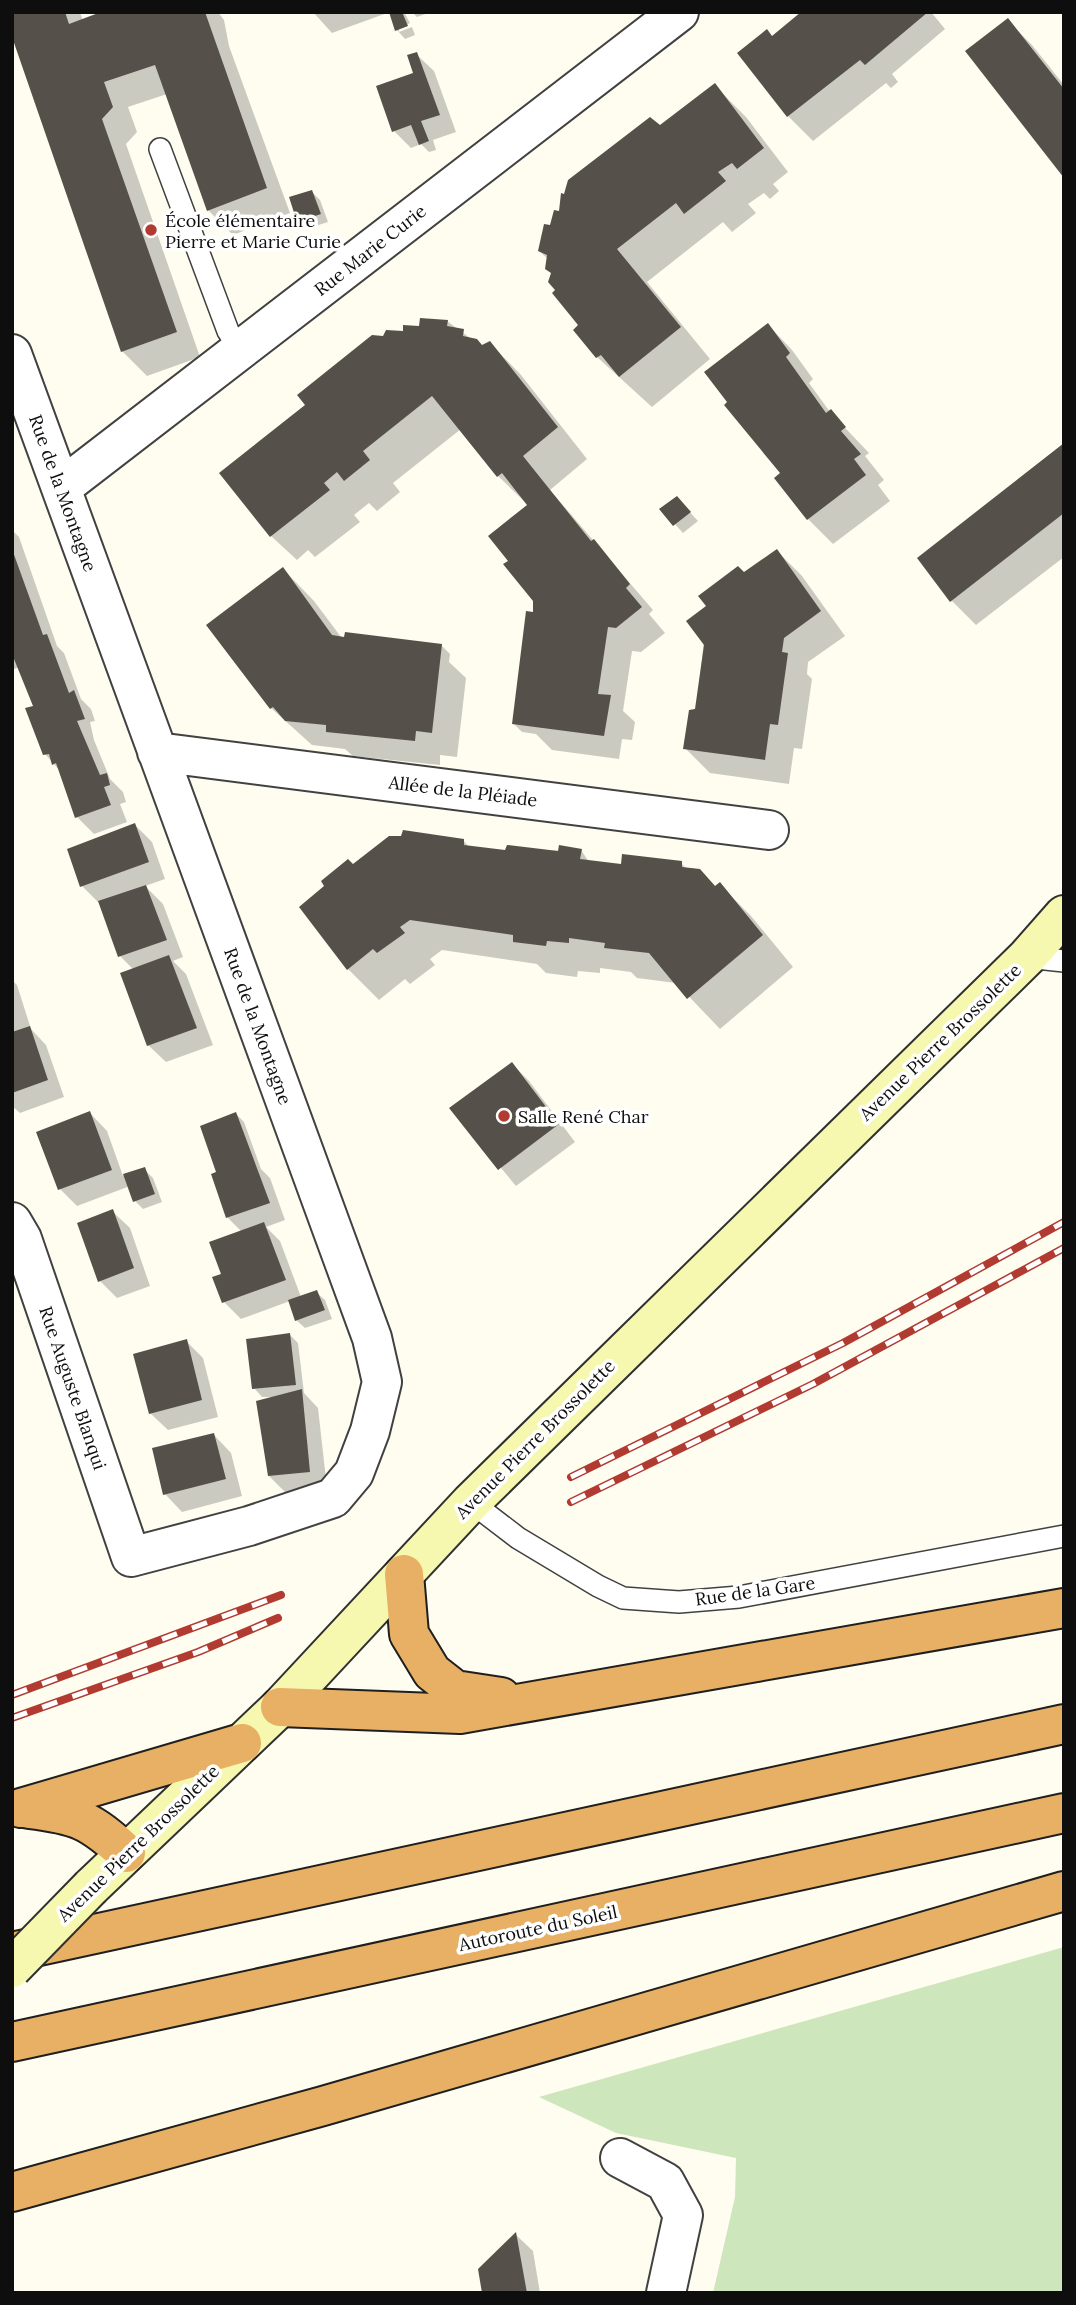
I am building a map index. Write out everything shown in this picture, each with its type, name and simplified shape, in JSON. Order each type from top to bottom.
[{"type":"highway","points":[[404,1574],[409,1634],[432,1672],[455,1690],[527,1700]]},
{"type":"highway","points":[[280,1707],[460,1714],[527,1700],[1064,1608]]},
{"type":"highway","points":[[12,1951],[1064,1724]]},
{"type":"highway","points":[[17,1809],[242,1743]]},
{"type":"highway","points":[[17,1809],[68,1814],[97,1826],[126,1853]]},
{"type":"highway","name":"Autoroute du Soleil","points":[[12,2042],[1064,1814]]},
{"type":"highway","points":[[12,2192],[349,2098],[1064,1891]]},
{"type":"main road","name":"Avenue Pierre Brossolette","points":[[12,1968],[91,1887],[280,1707],[471,1502],[1046,959],[1064,915]]},
{"type":"street","name":"Rue Marie Curie","points":[[61,488],[679,12]]},
{"type":"street","name":"Rue de la Montagne","points":[[12,354],[372,1338],[382,1382],[370,1431],[354,1473],[333,1498],[249,1526],[131,1557]]},
{"type":"street","name":"Allée de la Pléiade","points":[[157,752],[769,830]]},
{"type":"street","name":"Rue Auguste Blanqui","points":[[12,1222],[22,1239],[131,1557]]},
{"type":"street","points":[[620,2158],[664,2182],[683,2215],[666,2293]]},
{"type":"lane","points":[[160,149],[228,331],[240,350]]},
{"type":"lane","name":"Rue de la Gare","points":[[471,1502],[518,1538],[598,1586],[623,1598],[679,1602],[739,1597],[1064,1536]]},
{"type":"green space","points":[[1064,1947],[1064,2293],[713,2293],[735,2197],[736,2158],[616,2133],[539,2097]]},
{"type":"building","points":[[12,12],[65,12],[69,24],[101,12],[205,12],[267,188],[207,211],[155,65],[104,82],[113,107],[102,119],[177,332],[121,352],[12,37]]},
{"type":"building","points":[[389,12],[402,12],[408,26],[395,31]]},
{"type":"building","points":[[801,12],[928,12],[865,65],[860,60],[787,117],[737,53],[767,29],[772,36]]},
{"type":"building","points":[[1008,18],[1064,89],[1064,178],[965,51]]},
{"type":"building","points":[[417,52],[440,115],[421,121],[429,141],[419,145],[411,125],[392,132],[376,86],[413,73],[407,55]]},
{"type":"building","points":[[715,83],[764,148],[737,169],[732,163],[718,172],[726,181],[684,214],[676,203],[617,249],[681,327],[619,377],[601,355],[596,358],[573,330],[578,325],[552,293],[555,290],[548,282],[551,273],[545,269],[547,255],[538,251],[544,224],[550,225],[554,210],[559,211],[561,193],[564,194],[568,180],[650,117],[660,125]]},
{"type":"building","points":[[312,190],[321,214],[297,222],[289,197]]},
{"type":"building","points":[[420,318],[448,320],[447,326],[464,329],[463,336],[477,339],[482,345],[490,341],[558,427],[523,456],[591,541],[594,539],[630,584],[626,588],[642,607],[616,628],[608,627],[598,694],[611,695],[604,736],[512,724],[526,611],[533,612],[533,601],[503,564],[508,561],[488,536],[527,505],[502,473],[497,477],[432,396],[363,451],[370,460],[344,481],[337,472],[324,483],[330,490],[270,537],[219,473],[305,405],[297,395],[372,335],[383,336],[386,330],[403,331],[403,325],[419,326]]},
{"type":"building","points":[[768,323],[790,353],[786,357],[826,413],[831,409],[846,427],[841,431],[861,454],[854,459],[866,475],[807,520],[774,478],[780,473],[724,405],[727,402],[704,372]]},
{"type":"building","points":[[1064,443],[1064,513],[950,602],[917,558]]},
{"type":"building","points":[[677,496],[691,512],[673,526],[659,509]]},
{"type":"building","points":[[12,549],[43,635],[47,634],[69,693],[74,690],[85,719],[77,721],[100,775],[107,773],[110,785],[104,787],[111,805],[75,818],[56,763],[52,765],[49,754],[43,755],[25,708],[33,706],[12,654]]},
{"type":"building","points":[[777,549],[821,611],[784,638],[782,652],[788,653],[778,725],[770,724],[765,760],[683,749],[689,710],[695,709],[704,645],[686,621],[706,606],[698,596],[738,566],[744,572]]},
{"type":"building","points":[[283,567],[332,635],[344,637],[345,632],[442,644],[432,733],[416,731],[415,741],[326,732],[326,725],[285,721],[273,707],[270,709],[206,625]]},
{"type":"building","points":[[135,823],[149,862],[80,887],[67,849]]},
{"type":"building","points":[[403,830],[464,839],[464,845],[505,850],[507,845],[558,851],[559,845],[582,849],[580,859],[621,864],[622,854],[682,861],[682,867],[700,869],[715,886],[720,882],[763,935],[687,999],[649,953],[604,948],[605,943],[569,938],[569,943],[547,941],[546,946],[513,942],[513,935],[410,920],[400,927],[405,933],[377,953],[373,949],[347,970],[299,907],[324,886],[321,881],[348,859],[353,864],[389,836],[401,836]]},
{"type":"building","points":[[146,885],[167,940],[118,957],[98,901]]},
{"type":"building","points":[[169,955],[197,1028],[147,1046],[120,973]]},
{"type":"building","points":[[30,1026],[48,1080],[12,1093],[12,1032]]},
{"type":"building","name":"Salle René Char","points":[[512,1062],[559,1124],[498,1170],[449,1108]]},
{"type":"building","points":[[90,1111],[112,1170],[58,1190],[36,1132]]},
{"type":"building","points":[[236,1112],[270,1203],[226,1218],[211,1174],[216,1172],[200,1126]]},
{"type":"building","points":[[145,1167],[155,1194],[133,1202],[123,1174]]},
{"type":"building","points":[[113,1209],[134,1268],[98,1282],[77,1223]]},
{"type":"building","points":[[264,1222],[286,1280],[222,1303],[212,1277],[221,1274],[209,1242]]},
{"type":"building","points":[[317,1290],[325,1310],[295,1321],[288,1300]]},
{"type":"building","points":[[290,1333],[296,1385],[252,1389],[246,1339]]},
{"type":"building","points":[[187,1339],[202,1400],[149,1414],[133,1354]]},
{"type":"building","points":[[302,1389],[310,1472],[268,1476],[256,1401]]},
{"type":"building","points":[[214,1433],[226,1479],[163,1495],[152,1448]]},
{"type":"building","points":[[516,2232],[527,2293],[482,2293],[478,2269]]},
{"type":"railway","points":[[571,1477],[843,1343],[1064,1222]]},
{"type":"railway","points":[[571,1502],[813,1384],[1064,1248]]},
{"type":"railway","points":[[12,1695],[281,1595]]},
{"type":"railway","points":[[12,1718],[198,1652],[278,1618]]},
{"type":"place","name":"École élémentaire Pierre et Marie Curie","points":[[151,230]]},
{"type":"place","name":"Salle René Char","points":[[504,1116]]}]
